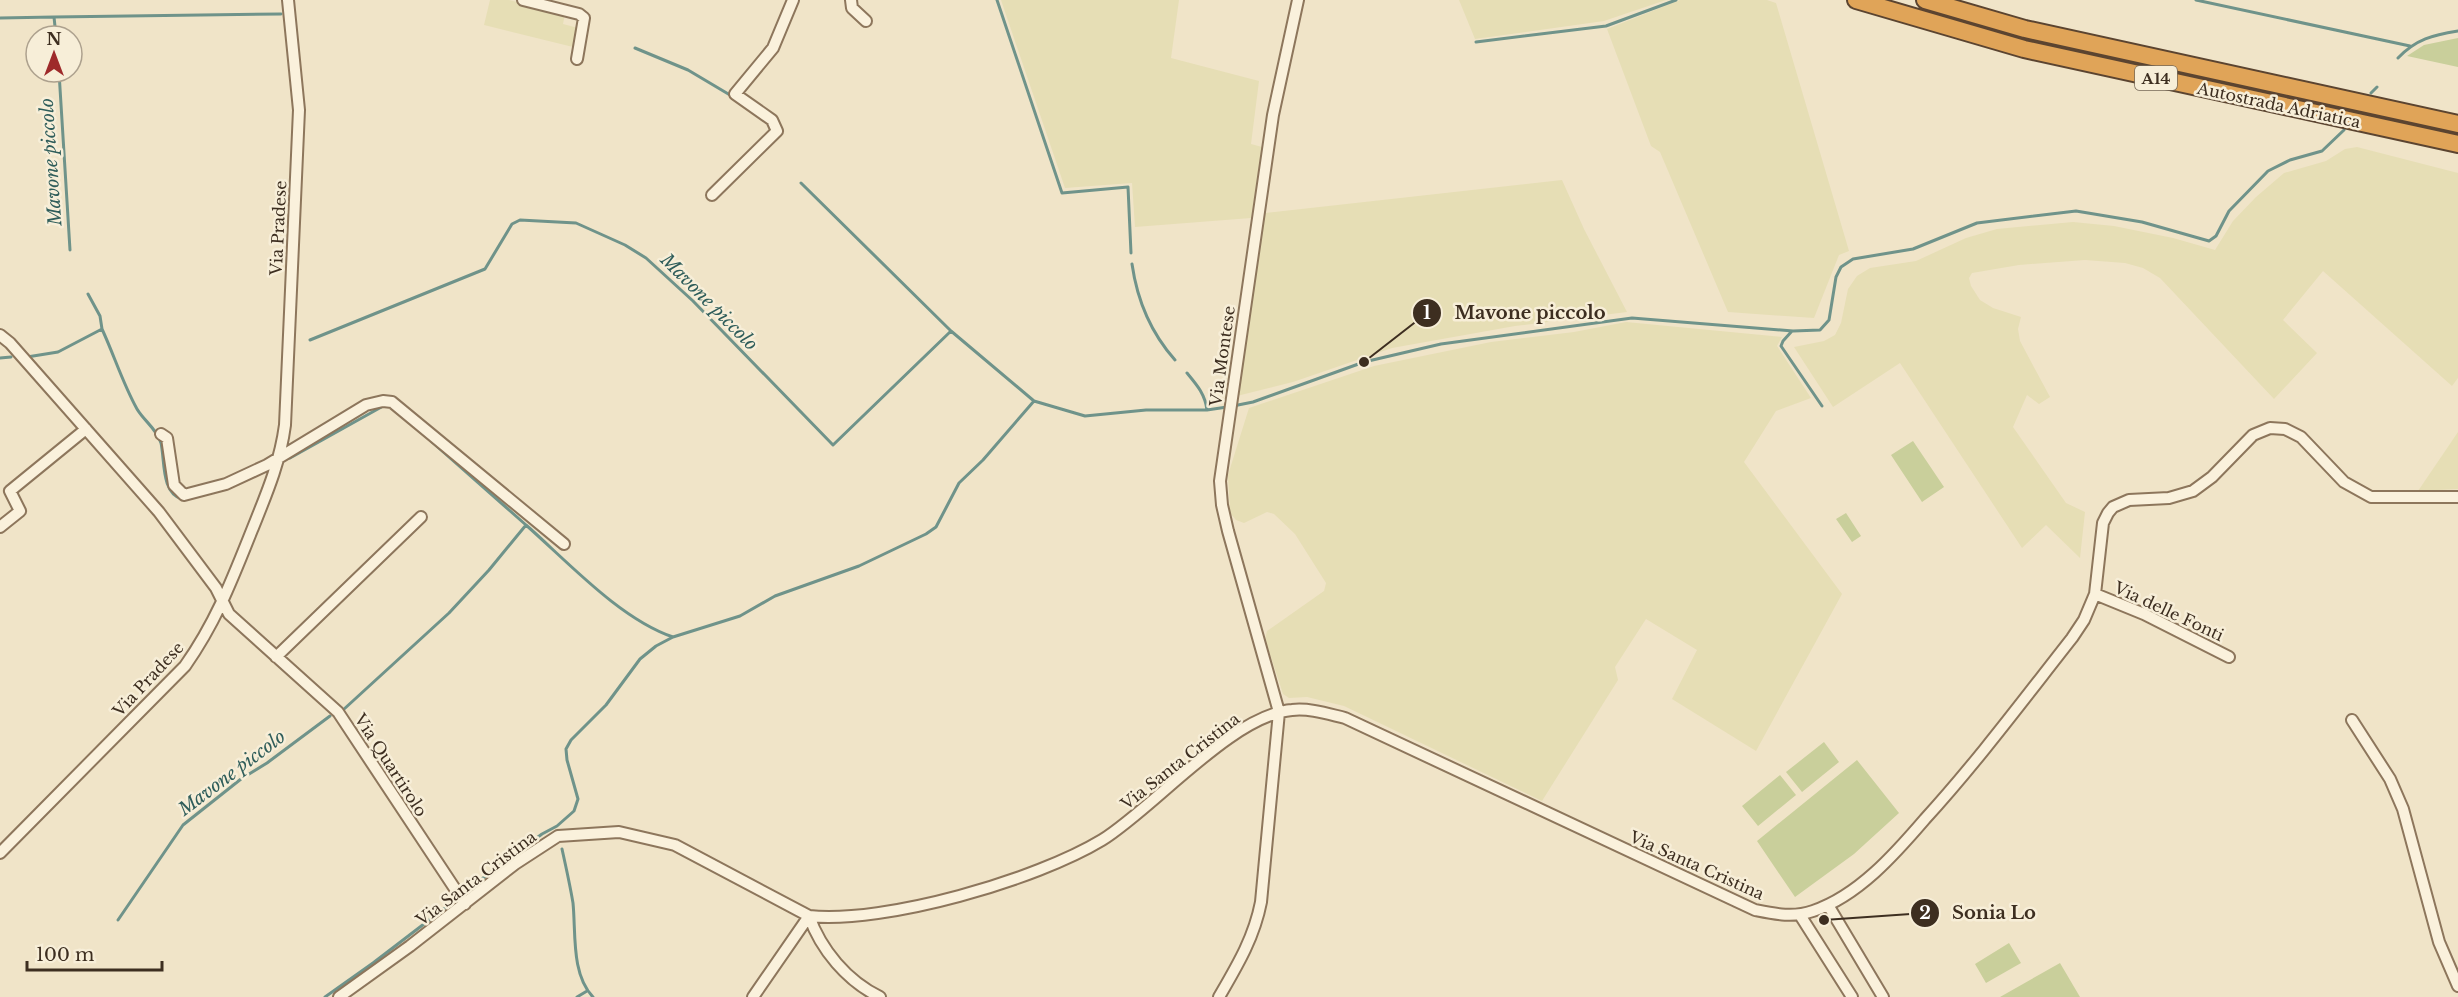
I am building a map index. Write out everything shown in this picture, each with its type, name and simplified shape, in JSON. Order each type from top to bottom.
[{"type":"highway","name":"Autostrada Adriatica","points":[[1856,0],[2024,49],[2458,144]]},
{"type":"highway","name":"Autostrada Adriatica","points":[[1925,0],[2025,29],[2458,123]]},
{"type":"street","name":"Via Pradese","points":[[0,853],[185,666],[224,602],[279,458],[285,425],[299,110],[288,0]]},
{"type":"street","points":[[523,0],[570,11],[584,18],[577,59]]},
{"type":"street","points":[[570,11],[573,0]]},
{"type":"street","points":[[712,195],[777,131],[772,120],[735,94],[773,48],[793,0]]},
{"type":"street","points":[[851,0],[852,8],[866,21]]},
{"type":"street","name":"Via Montese","points":[[1279,712],[1222,505],[1220,481],[1273,115],[1298,0]]},
{"type":"street","name":"Via Quartirolo","points":[[0,335],[10,343],[159,512],[224,602],[229,614],[338,712],[465,904]]},
{"type":"street","points":[[161,434],[167,438],[174,485],[184,495],[226,484],[279,458],[366,405],[383,401],[392,402],[564,544]]},
{"type":"street","name":"Via Santa Cristina","points":[[339,997],[515,864],[558,836],[619,832],[675,845],[809,916],[828,918],[918,905],[973,892],[1071,858],[1104,839],[1232,736],[1262,718],[1279,712],[1314,710],[1345,718],[1730,900],[1755,910],[1779,915],[1800,915],[1828,905],[1857,886],[1899,849],[1954,787],[2072,638],[2084,620],[2095,594],[2103,523],[2113,507],[2129,500],[2169,498],[2193,491],[2212,477],[2253,435],[2270,428],[2285,429],[2301,437],[2344,482],[2371,497],[2458,497]]},
{"type":"street","points":[[0,527],[20,510],[10,490],[86,429]]},
{"type":"street","points":[[276,657],[421,517]]},
{"type":"street","name":"Via delle Fonti","points":[[2095,594],[2144,614],[2229,657]]},
{"type":"street","points":[[1219,997],[1239,962],[1256,924],[1261,902],[1279,712]]},
{"type":"street","points":[[2352,720],[2381,762],[2403,809],[2439,942],[2458,986]]},
{"type":"street","points":[[1828,905],[1883,997]]},
{"type":"street","points":[[1800,915],[1852,997]]},
{"type":"street","points":[[753,997],[809,916],[823,945],[844,973],[880,997]]},
{"type":"shaded area","points":[[490,0],[509,0],[565,14],[563,24],[578,28],[573,47],[484,25]]},
{"type":"shaded area","points":[[1001,0],[1179,0],[1171,58],[1259,81],[1251,144],[1262,147],[1251,218],[1135,227],[1132,183],[1065,188]]},
{"type":"shaded area","points":[[1459,0],[1666,0],[1604,21],[1475,39]]},
{"type":"shaded area","points":[[1680,0],[1767,0],[1776,3],[1849,251],[1839,255],[1814,318],[1728,312],[1660,152],[1651,146],[1607,29]]},
{"type":"shaded area","points":[[2357,147],[2458,173],[2458,378],[2452,386],[2323,271],[2283,320],[2317,353],[2274,399],[2160,278],[2143,268],[2125,263],[2085,260],[2019,265],[1972,273],[1969,278],[1971,286],[1980,300],[1993,308],[2021,317],[2018,329],[2020,341],[2050,397],[2039,404],[2027,395],[2013,427],[2066,503],[2085,512],[2080,558],[2046,525],[2022,548],[1900,363],[1833,407],[1794,347],[1824,341],[1835,335],[1841,323],[1848,289],[1857,276],[1870,268],[1916,261],[1966,238],[1997,229],[2073,222],[2114,226],[2173,238],[2215,250],[2233,221],[2284,173],[2326,161],[2345,149]]},
{"type":"shaded area","points":[[1562,180],[1584,229],[1627,312],[1515,326],[1392,348],[1293,382],[1237,396],[1265,213]]},
{"type":"shaded area","points":[[1626,322],[1782,337],[1777,346],[1811,398],[1776,411],[1744,462],[1842,594],[1756,751],[1672,699],[1697,650],[1646,619],[1615,667],[1618,680],[1542,801],[1344,706],[1307,697],[1289,698],[1283,694],[1265,639],[1267,631],[1324,591],[1326,583],[1295,534],[1274,514],[1267,512],[1244,523],[1236,520],[1230,513],[1228,475],[1249,408],[1374,366],[1491,342],[1574,332]]},
{"type":"shaded area","points":[[2458,432],[2458,489],[2418,491]]},
{"type":"green space","points":[[2458,38],[2458,67],[2407,56],[2424,45]]},
{"type":"green space","points":[[1913,441],[1944,487],[1922,502],[1891,455]]},
{"type":"green space","points":[[1846,513],[1861,536],[1852,542],[1836,519]]},
{"type":"green space","points":[[1824,742],[1839,762],[1802,792],[1786,772]]},
{"type":"green space","points":[[1857,760],[1899,813],[1854,854],[1795,897],[1757,841]]},
{"type":"green space","points":[[1780,775],[1796,795],[1758,826],[1742,806]]},
{"type":"green space","points":[[2009,943],[2021,963],[1986,983],[1975,964]]},
{"type":"green space","points":[[2060,963],[2080,997],[2000,997]]},
{"type":"waterway","name":"Mavone piccolo","points":[[997,0],[1062,193],[1128,187],[1131,253]]},
{"type":"waterway","name":"Mavone piccolo","points":[[1476,42],[1606,26],[1676,0]]},
{"type":"waterway","name":"Mavone piccolo","points":[[2196,0],[2410,46]]},
{"type":"waterway","name":"Mavone piccolo","points":[[54,17],[281,14]]},
{"type":"waterway","name":"Mavone piccolo","points":[[0,18],[54,17],[55,24]]},
{"type":"waterway","name":"Mavone piccolo","points":[[2398,58],[2411,46],[2425,39],[2458,31]]},
{"type":"waterway","name":"Mavone piccolo","points":[[635,48],[688,70],[730,95]]},
{"type":"waterway","name":"Mavone piccolo","points":[[60,84],[70,250]]},
{"type":"waterway","name":"Mavone piccolo","points":[[2371,93],[2377,87]]},
{"type":"waterway","name":"Mavone piccolo","points":[[1233,406],[1253,402],[1364,362],[1441,344],[1632,318],[1793,331],[1820,330],[1829,320],[1836,277],[1841,267],[1853,259],[1913,249],[1977,223],[2076,211],[2142,222],[2209,241],[2216,236],[2229,211],[2268,171],[2290,160],[2322,151],[2344,130]]},
{"type":"waterway","name":"Mavone piccolo","points":[[801,183],[951,331]]},
{"type":"waterway","name":"Mavone piccolo","points":[[310,340],[485,269],[512,224],[520,220],[576,223],[625,245],[646,258],[693,301],[833,445],[951,331],[1034,401]]},
{"type":"waterway","name":"Mavone piccolo","points":[[1132,264],[1137,290],[1146,315],[1166,350],[1175,360]]},
{"type":"waterway","name":"Mavone piccolo","points":[[88,294],[100,316],[102,329],[132,399],[159,438],[170,490],[182,499]]},
{"type":"waterway","name":"Mavone piccolo","points":[[27,357],[58,352],[102,329]]},
{"type":"waterway","name":"Mavone piccolo","points":[[1792,331],[1781,346],[1822,406]]},
{"type":"waterway","name":"Mavone piccolo","points":[[0,358],[11,357]]},
{"type":"waterway","name":"Mavone piccolo","points":[[1187,373],[1202,394],[1207,410]]},
{"type":"waterway","name":"Mavone piccolo","points":[[463,893],[542,834],[557,826],[574,811],[578,799],[566,749],[571,740],[606,705],[640,659],[656,646],[673,637],[740,616],[775,596],[859,566],[926,534],[936,527],[959,483],[983,460],[1034,401],[1085,416],[1146,410],[1207,410],[1227,407]]},
{"type":"waterway","name":"Mavone piccolo","points":[[290,458],[385,405]]},
{"type":"waterway","name":"Mavone piccolo","points":[[432,442],[526,525]]},
{"type":"waterway","name":"Mavone piccolo","points":[[343,710],[449,613],[526,525],[614,603],[653,629],[673,637]]},
{"type":"waterway","name":"Mavone piccolo","points":[[118,920],[183,825],[241,779],[267,763],[330,716]]},
{"type":"waterway","points":[[562,849],[573,903],[578,965],[586,988],[593,997]]},
{"type":"waterway","name":"Mavone piccolo","points":[[325,997],[454,901]]},
{"type":"waterway","points":[[577,997],[587,991]]},
{"type":"place","name":"Mavone piccolo","points":[[1364,362]]},
{"type":"place","name":"Sonia Lo","points":[[1824,920]]}]
